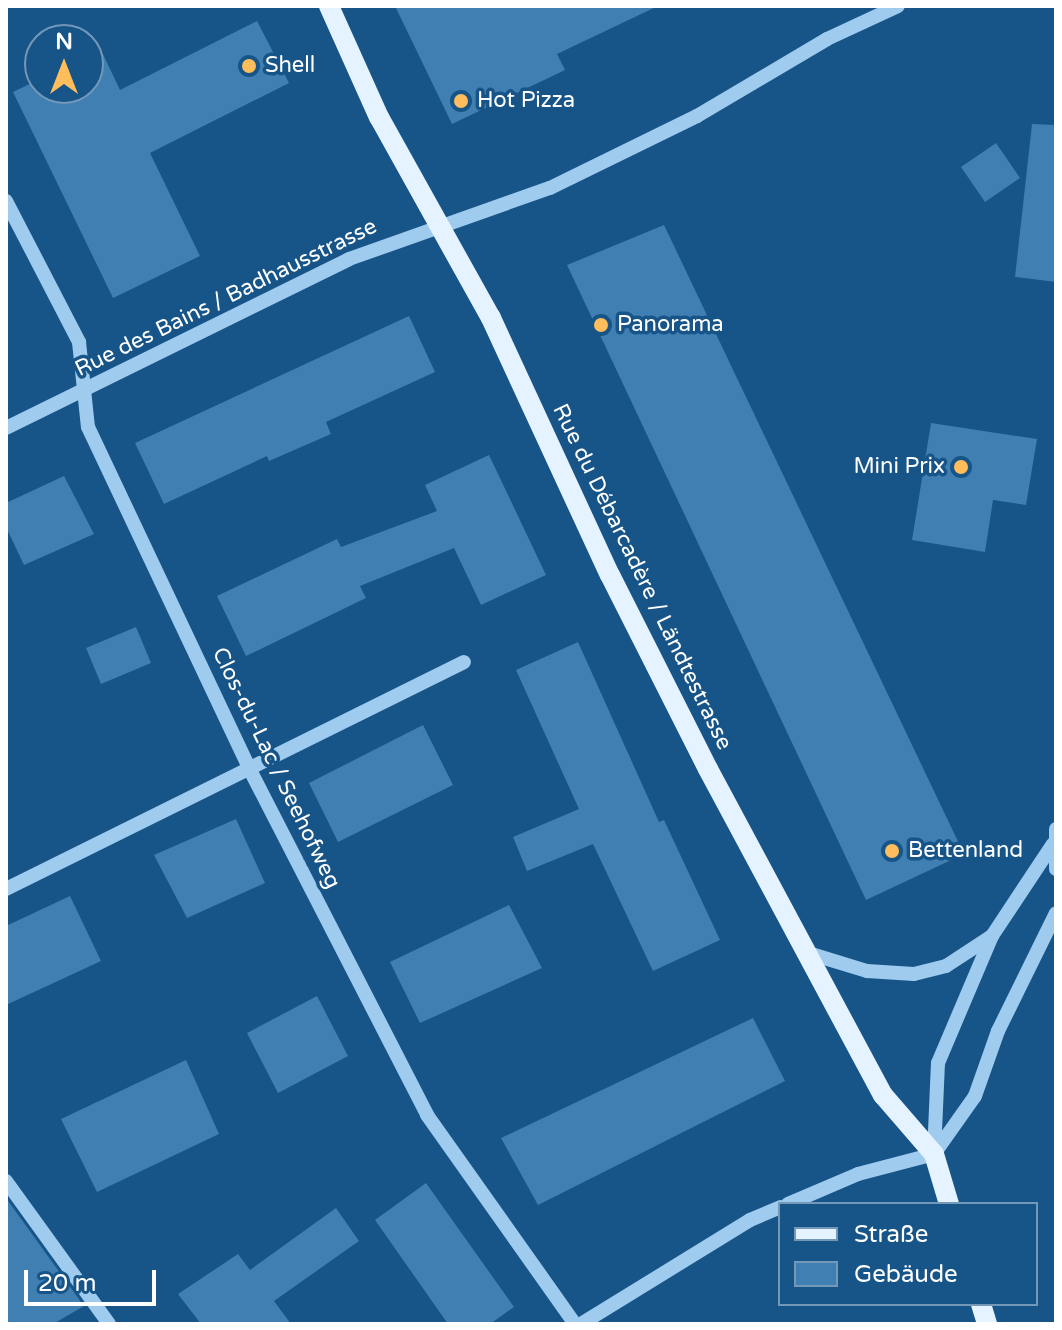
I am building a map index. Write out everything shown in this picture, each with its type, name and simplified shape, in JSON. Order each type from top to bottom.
[{"type":"main road","name":"Rue du Débarcadère / Ländtestrasse","points":[[329,6],[379,117],[491,318],[624,603],[808,953],[883,1095],[934,1154]]},
{"type":"main road","points":[[934,1154],[948,1202]]},
{"type":"street","name":"Rue des Bains / Badhausstrasse","points":[[6,428],[349,259],[550,188],[697,116],[802,52],[898,6]]},
{"type":"street","name":"Clos-du-Lac / Seehofweg","points":[[6,201],[79,342],[88,427],[250,770],[427,1115],[575,1324]]},
{"type":"street","points":[[6,889],[464,662]]},
{"type":"street","points":[[1056,829],[1053,844],[1056,869]]},
{"type":"street","points":[[934,1154],[938,1063],[992,936],[1053,844]]},
{"type":"street","points":[[793,1202],[858,1174],[934,1154],[975,1096],[998,1031],[1056,913]]},
{"type":"street","points":[[808,953],[867,971],[914,974],[946,966],[992,936]]},
{"type":"street","points":[[6,1181],[109,1324]]},
{"type":"street","points":[[581,1324],[750,1220],[778,1208]]},
{"type":"building","points":[[395,6],[658,6],[557,54],[565,70],[452,124]]},
{"type":"building","points":[[257,21],[289,83],[150,153],[200,256],[113,298],[13,92],[24,87],[24,104],[104,104],[104,56],[120,90]]},
{"type":"building","points":[[1032,124],[1056,125],[1056,282],[1015,277]]},
{"type":"building","points":[[996,143],[1020,178],[985,202],[961,167]]},
{"type":"building","points":[[664,225],[964,854],[866,900],[567,265]]},
{"type":"building","points":[[409,316],[435,372],[326,422],[331,434],[269,461],[267,456],[164,504],[135,443]]},
{"type":"building","name":"Mini Prix","points":[[931,423],[1037,439],[1026,505],[993,500],[985,552],[912,540]]},
{"type":"building","points":[[489,455],[546,575],[481,605],[454,548],[360,586],[366,598],[246,656],[217,596],[337,539],[341,547],[437,511],[425,485]]},
{"type":"building","points":[[64,476],[94,534],[24,565],[6,527],[6,503]]},
{"type":"building","points":[[136,627],[151,663],[101,684],[86,648]]},
{"type":"building","points":[[578,642],[659,822],[664,820],[720,940],[653,971],[593,844],[527,871],[513,837],[579,809],[516,670]]},
{"type":"building","points":[[423,725],[453,785],[338,842],[309,783]]},
{"type":"building","points":[[236,819],[265,883],[187,918],[154,855]]},
{"type":"building","points":[[70,896],[101,961],[6,1005],[6,926]]},
{"type":"building","points":[[509,905],[542,968],[420,1023],[390,962]]},
{"type":"building","points":[[317,996],[348,1056],[278,1093],[247,1033]]},
{"type":"building","points":[[753,1018],[785,1081],[538,1205],[501,1138]]},
{"type":"building","points":[[186,1060],[219,1134],[97,1192],[61,1119]]},
{"type":"building","points":[[426,1183],[514,1307],[490,1324],[448,1324],[375,1220]]},
{"type":"building","points":[[6,1198],[84,1306],[53,1324],[6,1324]]},
{"type":"building","points":[[336,1208],[359,1241],[274,1301],[291,1324],[201,1324],[178,1294],[238,1254],[250,1270]]},
{"type":"place","name":"Shell","points":[[249,66]]},
{"type":"place","name":"Hot Pizza","points":[[461,101]]},
{"type":"place","name":"Panorama","points":[[601,325]]},
{"type":"place","name":"Mini Prix","points":[[961,467]]},
{"type":"place","name":"Bettenland","points":[[892,851]]}]
